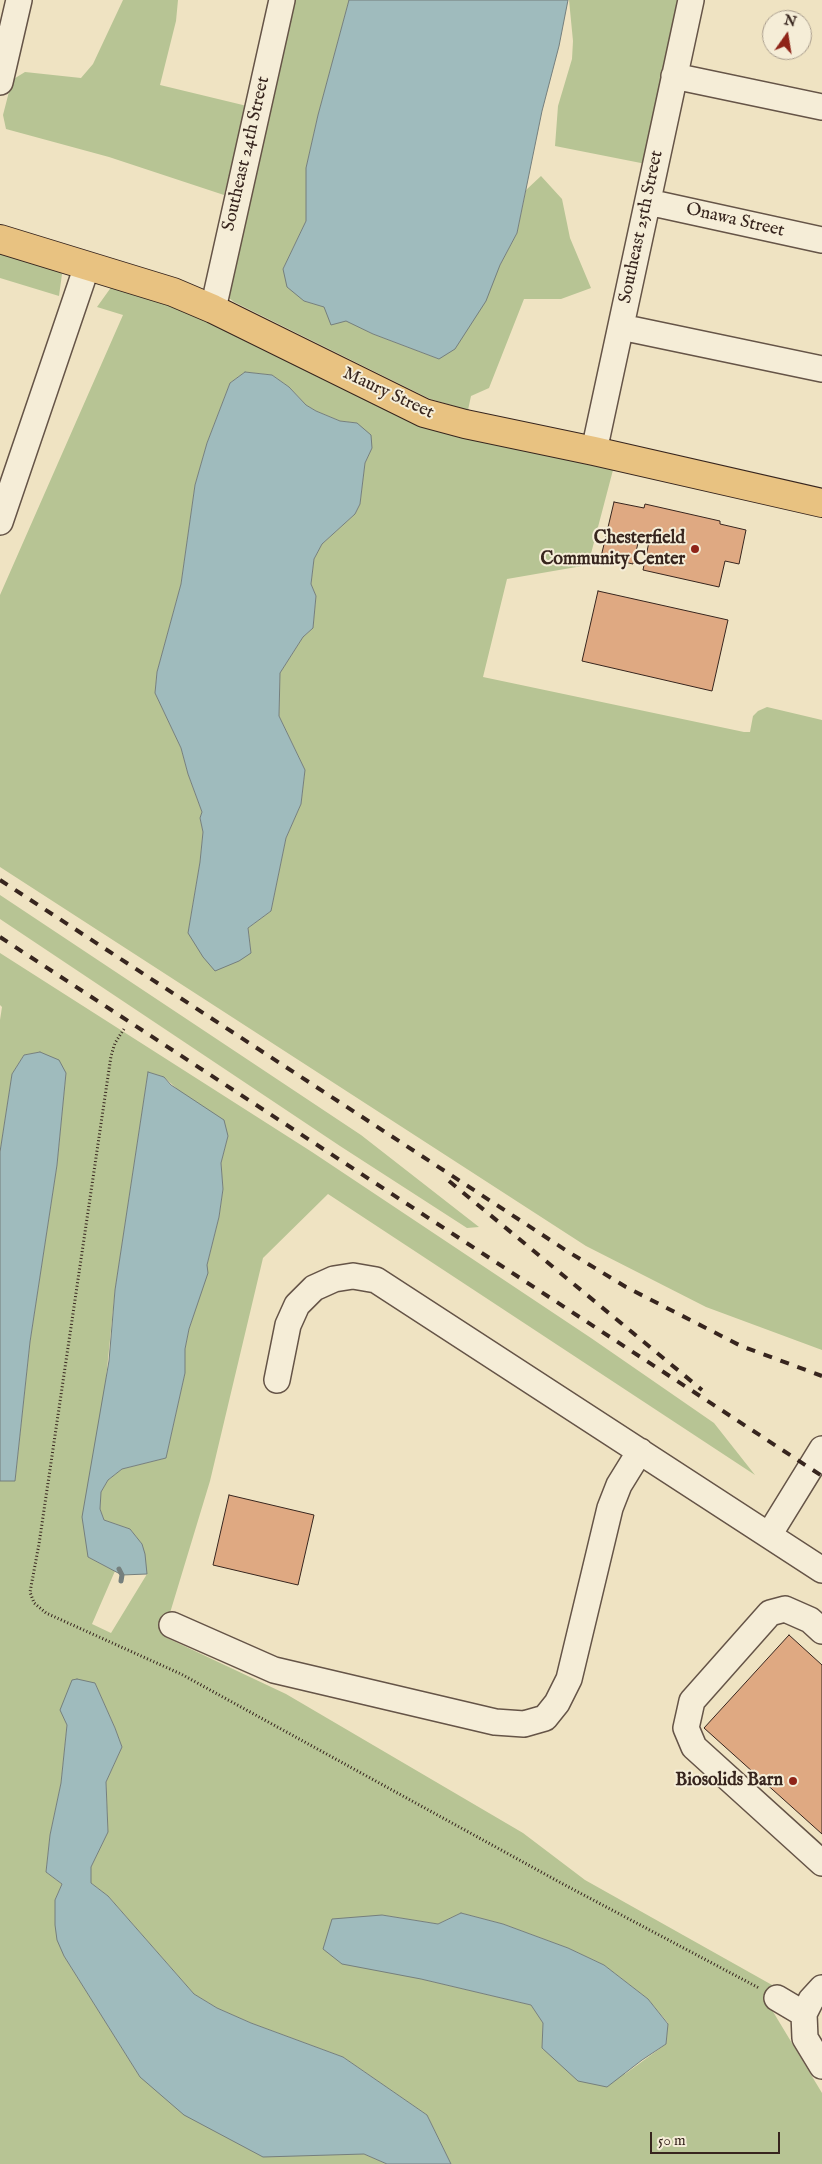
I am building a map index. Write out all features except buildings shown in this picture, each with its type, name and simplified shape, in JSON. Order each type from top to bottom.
[{"type":"main road","name":"Maury Street","points":[[0,239],[173,292],[213,309],[424,413],[465,424],[594,451],[822,503]]},
{"type":"street","points":[[0,82],[19,0]]},
{"type":"street","name":"Southeast 24th Street","points":[[213,309],[282,0]]},
{"type":"street","name":"Southeast 25th Street","points":[[594,451],[690,2]]},
{"type":"street","points":[[674,76],[822,108]]},
{"type":"street","name":"Onawa Street","points":[[648,202],[822,240]]},
{"type":"street","points":[[0,522],[87,266]]},
{"type":"street","points":[[621,327],[822,370]]},
{"type":"street","points":[[277,1380],[288,1325],[297,1305],[314,1288],[334,1279],[353,1276],[376,1280],[822,1570]]},
{"type":"street","points":[[769,1535],[822,1449]]},
{"type":"street","points":[[172,1625],[274,1670],[495,1722],[524,1724],[545,1718],[557,1703],[569,1679],[610,1508],[619,1485],[640,1451]]},
{"type":"street","points":[[822,1631],[810,1620],[785,1609],[770,1613],[692,1702],[686,1728],[694,1747],[822,1863]]},
{"type":"street","points":[[822,1988],[811,2000],[804,2014],[805,2038],[822,2066]]},
{"type":"street","points":[[777,1998],[804,2014]]},
{"type":"path","points":[[124,1029],[114,1043],[111,1056],[39,1544],[30,1592],[34,1604],[46,1613],[181,1674],[777,1998]]},
{"type":"green space","points":[[123,0],[178,0],[176,21],[160,85],[247,106],[224,195],[109,157],[6,129],[3,115],[12,80],[25,72],[81,78],[93,64]]},
{"type":"green space","points":[[294,0],[349,0],[318,115],[306,168],[306,221],[283,269],[304,301],[325,307],[373,334],[439,359],[500,265],[517,233],[526,190],[541,176],[562,199],[570,238],[591,288],[561,299],[524,299],[489,388],[471,396],[468,410],[430,399],[229,298]]},
{"type":"green space","points":[[569,0],[680,0],[646,164],[555,146],[558,106],[572,59],[573,41]]},
{"type":"green space","points":[[0,251],[58,269],[62,274],[59,296],[0,278]]},
{"type":"green space","points":[[112,286],[180,308],[445,433],[613,470],[588,565],[507,579],[483,677],[744,732],[750,732],[753,716],[758,711],[767,707],[822,720],[822,1350],[706,1307],[586,1246],[0,867],[0,595],[123,315],[97,307]],"holes":[[[245,372],[272,375],[289,387],[306,405],[316,411],[340,421],[357,423],[372,448],[365,463],[360,504],[355,514],[322,544],[314,559],[311,584],[316,596],[313,628],[303,637],[280,673],[279,716],[305,770],[301,804],[286,838],[271,911],[248,928],[251,953],[188,933],[200,862],[203,832],[200,818],[202,812],[181,748],[155,693],[157,672],[181,584],[195,485],[207,443],[230,383]]]},
{"type":"green space","points":[[0,895],[361,1135],[479,1227],[467,1228],[340,1146],[0,919]]},
{"type":"green space","points":[[0,953],[312,1152],[591,1338],[714,1423],[755,1475],[328,1194],[263,1258],[210,1481],[163,1636],[286,1694],[523,1833],[585,1880],[781,1990],[769,2005],[822,2093],[822,2164],[451,2164],[427,2115],[343,2057],[251,2023],[217,2008],[194,1994],[108,1896],[91,1883],[91,1867],[108,1832],[106,1782],[122,1747],[95,1683],[61,1710],[67,1725],[61,1783],[50,1835],[46,1872],[62,1884],[55,1900],[64,1956],[140,2077],[327,2153],[364,2154],[387,2164],[0,2164],[0,1481],[15,1481],[30,1342],[57,1165],[66,1073],[40,1052],[24,1055],[12,1074],[0,1152],[0,1020],[2,1007],[0,1005]],"holes":[[[148,1072],[164,1077],[228,1136],[221,1163],[223,1189],[219,1217],[207,1265],[207,1273],[189,1329],[185,1349],[185,1373],[166,1458],[122,1469],[108,1480],[101,1492],[100,1509],[104,1520],[130,1529],[142,1544],[147,1574],[111,1633],[92,1624],[115,1571],[88,1557],[115,1290]],[[461,1913],[503,1924],[568,1948],[604,1965],[648,1999],[668,2023],[666,2044],[625,2074],[542,2049],[543,2023],[531,2005],[421,1979],[382,1915],[438,1924]]]},
{"type":"water","points":[[349,0],[568,0],[559,46],[542,111],[517,233],[500,265],[486,301],[455,349],[439,359],[373,334],[346,321],[331,325],[324,307],[304,301],[287,287],[283,269],[306,221],[306,168],[318,115]]},
{"type":"water","points":[[245,372],[272,375],[289,387],[306,405],[316,411],[340,421],[357,423],[371,435],[372,448],[365,463],[360,504],[355,514],[322,544],[314,559],[311,584],[316,596],[313,628],[303,637],[280,673],[279,716],[305,770],[301,804],[286,838],[271,911],[248,928],[251,953],[239,961],[215,971],[203,957],[188,933],[200,862],[203,832],[200,818],[202,812],[181,748],[155,693],[157,672],[181,584],[195,485],[207,443],[230,383]]},
{"type":"water","points":[[40,1052],[59,1060],[66,1073],[57,1165],[30,1342],[15,1481],[0,1481],[0,1152],[12,1074],[24,1055]]},
{"type":"water","points":[[148,1072],[164,1077],[171,1085],[224,1120],[228,1136],[221,1163],[223,1189],[219,1217],[207,1265],[208,1273],[189,1329],[185,1349],[185,1373],[166,1458],[122,1469],[108,1480],[101,1492],[100,1509],[104,1520],[130,1529],[142,1544],[145,1554],[147,1574],[122,1575],[88,1557],[82,1517],[109,1361],[115,1290]]},
{"type":"water","points":[[77,1679],[95,1683],[122,1747],[106,1782],[108,1832],[91,1867],[91,1883],[108,1896],[194,1994],[217,2008],[251,2023],[343,2057],[427,2115],[451,2164],[387,2164],[364,2154],[263,2157],[184,2115],[140,2077],[64,1956],[57,1940],[55,1925],[55,1900],[62,1884],[46,1872],[50,1835],[61,1783],[67,1725],[60,1710],[72,1680]]},
{"type":"water","points":[[461,1913],[503,1924],[568,1948],[604,1965],[648,1999],[668,2024],[666,2044],[607,2087],[578,2081],[542,2048],[543,2023],[531,2005],[421,1979],[342,1964],[323,1949],[332,1919],[382,1915],[438,1924]]},
{"type":"waterway","points":[[119,1569],[122,1575],[121,1581]]},
{"type":"railway","points":[[0,880],[567,1251],[626,1287],[741,1346],[822,1376]]},
{"type":"railway","points":[[0,937],[822,1476]]},
{"type":"railway","points":[[449,1181],[702,1390]]},
{"type":"place","name":"Chesterfield Community Center","points":[[695,549]]},
{"type":"place","name":"Biosolids Barn","points":[[793,1781]]}]
